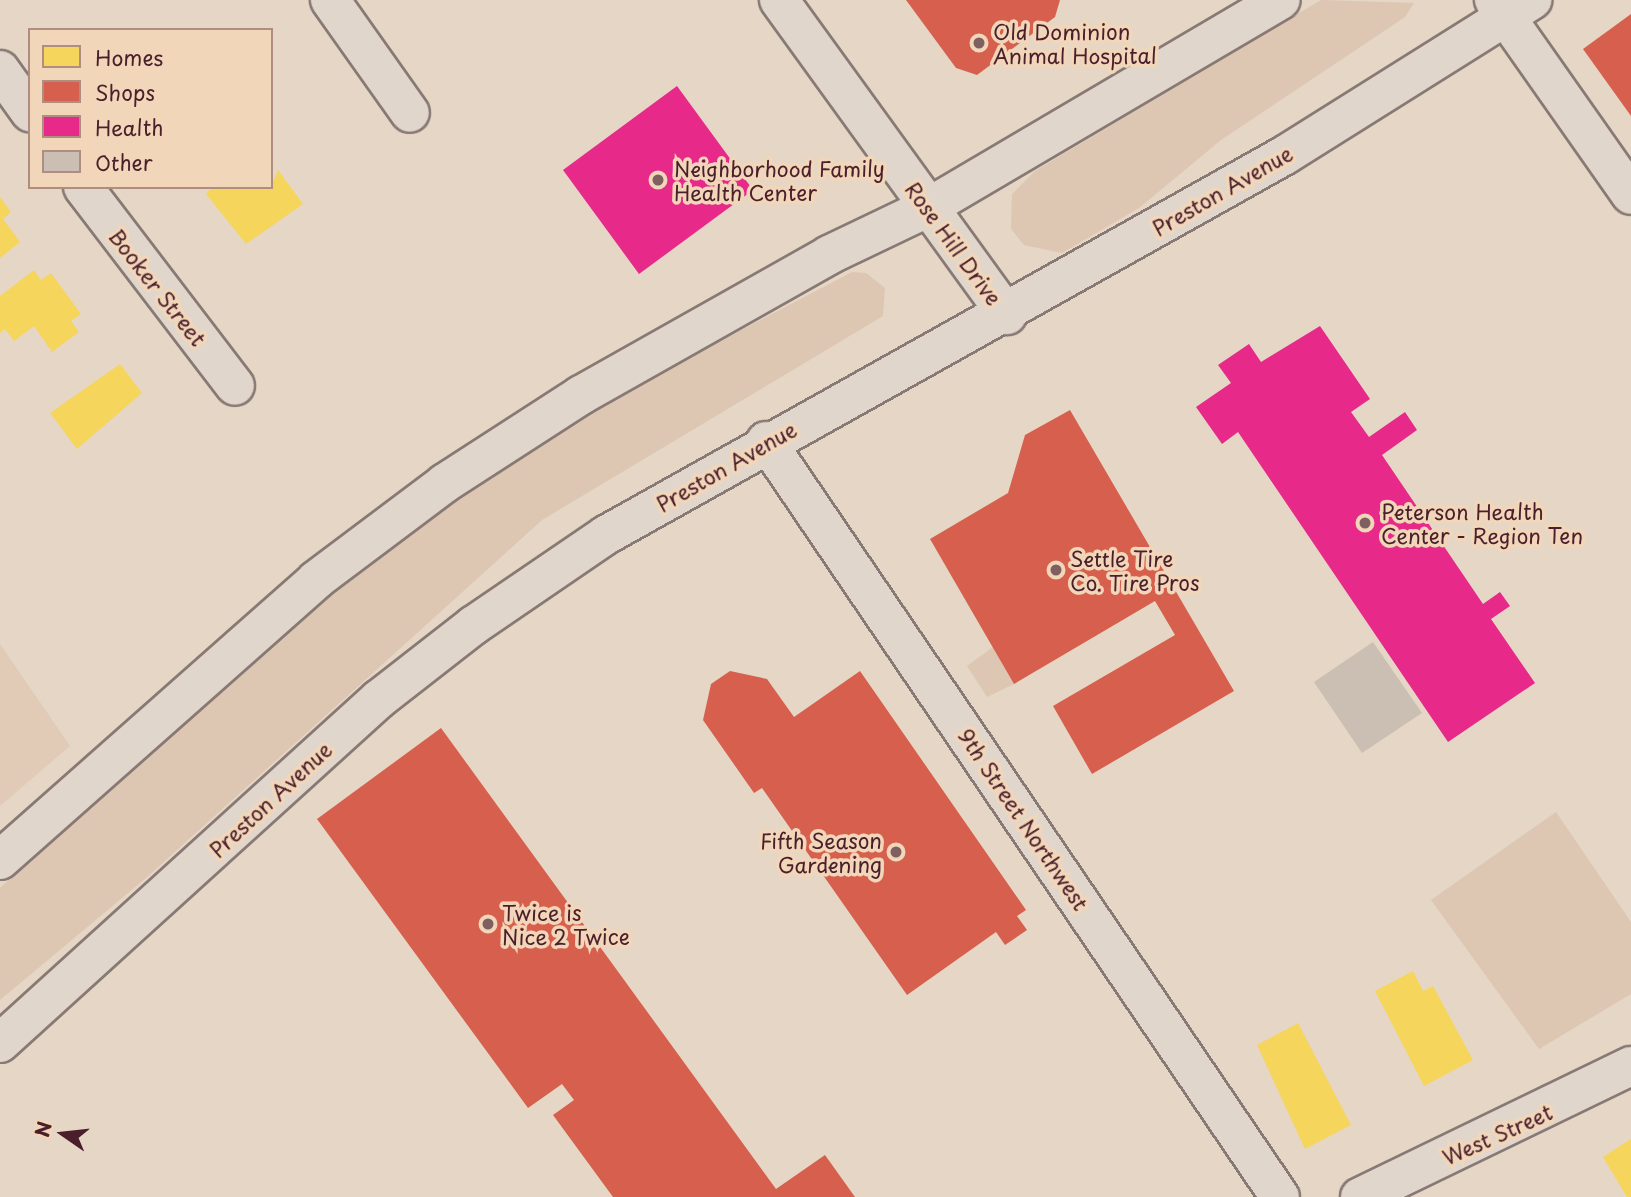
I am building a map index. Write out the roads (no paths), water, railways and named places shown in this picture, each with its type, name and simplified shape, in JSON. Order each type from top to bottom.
[{"type":"main road","points":[[330,0],[410,113]]},
{"type":"main road","name":"Rose Hill Drive","points":[[779,0],[1007,315]]},
{"type":"main road","points":[[0,860],[316,580],[445,482],[581,395],[828,255],[929,208],[1281,0]]},
{"type":"main road","points":[[1510,7],[1631,195]]},
{"type":"main road","name":"Preston Avenue","points":[[0,1043],[61,991],[379,699],[474,625],[606,535],[766,442],[1007,315],[1510,7]]},
{"type":"main road","points":[[0,70],[28,109]]},
{"type":"main road","name":"Booker Street","points":[[85,189],[235,386]]},
{"type":"main road","name":"9th Street Northwest","points":[[766,442],[1280,1197]]},
{"type":"main road","points":[[0,1062],[61,991]]},
{"type":"main road","name":"West Street","points":[[1360,1197],[1631,1066]]},
{"type":"place","name":"Old Dominion Animal Hospital","points":[[979,43]]},
{"type":"place","name":"Neighborhood Family Health Center","points":[[658,180]]},
{"type":"place","name":"Peterson Health Center - Region Ten","points":[[1365,523]]},
{"type":"place","name":"Settle Tire Co. Tire Pros","points":[[1056,570]]},
{"type":"place","name":"Fifth Season Gardening","points":[[896,852]]},
{"type":"place","name":"Twice is Nice 2 Twice","points":[[488,924]]}]
